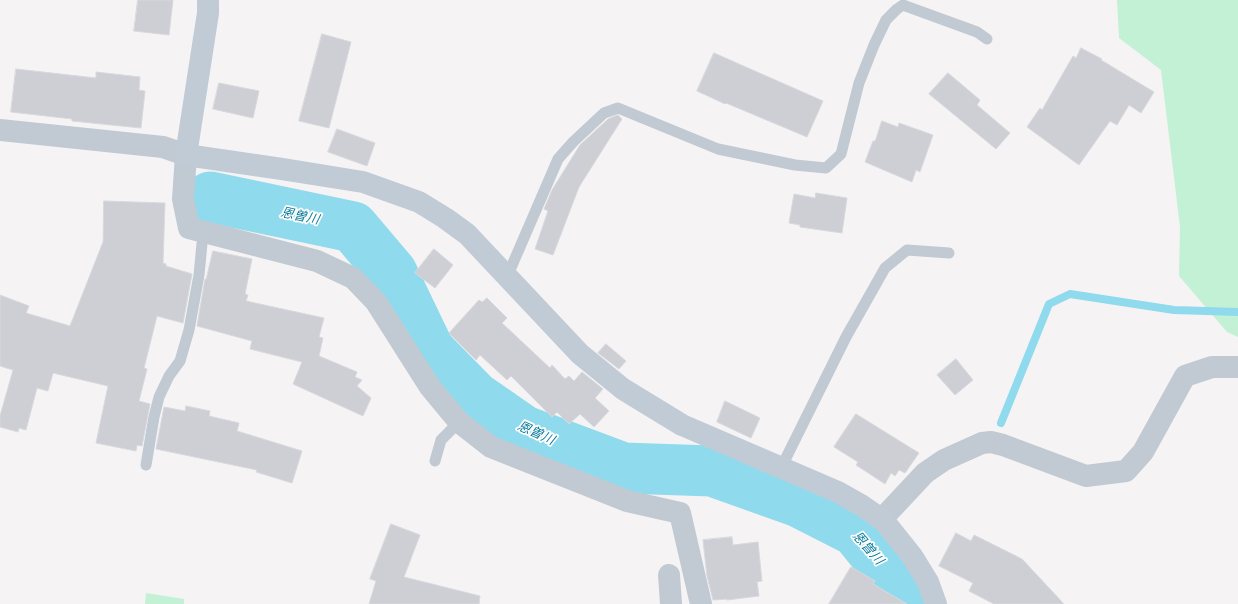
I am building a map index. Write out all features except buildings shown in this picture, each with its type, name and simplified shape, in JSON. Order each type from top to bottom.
[{"type":"street","points":[[208,0],[208,13],[186,155],[184,199],[189,228],[317,261],[353,278],[376,302],[430,387],[459,422],[491,447],[627,501],[680,513],[700,604]]},
{"type":"street","points":[[0,130],[163,147],[186,155],[282,168],[363,182],[420,202],[467,234],[580,354],[623,389],[682,425],[838,492],[862,505],[882,519],[912,556],[928,582],[936,604]]},
{"type":"street","points":[[882,519],[925,473],[944,460],[982,442],[991,442],[1003,445],[1086,476],[1126,471],[1143,452],[1185,376],[1212,367],[1238,367]]},
{"type":"street","points":[[669,575],[671,604]]},
{"type":"lane","points":[[507,277],[558,159],[573,142],[604,113],[618,108],[718,149],[795,165],[826,168],[841,154],[859,83],[886,20],[897,9],[903,5],[977,32],[987,39]]},
{"type":"lane","points":[[146,465],[159,397],[169,376],[180,361],[189,330],[199,275],[203,232]]},
{"type":"lane","points":[[781,468],[846,337],[885,268],[907,250],[949,253]]},
{"type":"lane","points":[[435,461],[441,440],[459,422]]},
{"type":"green space","points":[[1117,0],[1238,0],[1238,337],[1227,332],[1179,276],[1180,227],[1161,70],[1119,38]]},
{"type":"green space","points":[[146,593],[184,599],[184,604],[145,604]]},
{"type":"waterway","name":"恩曽川","points":[[210,197],[353,227],[392,273],[429,350],[475,397],[524,431],[623,468],[712,471],[799,502],[856,531],[894,578],[906,604]]},
{"type":"waterway","points":[[1001,423],[1049,304],[1070,294],[1174,310],[1238,312]]}]
